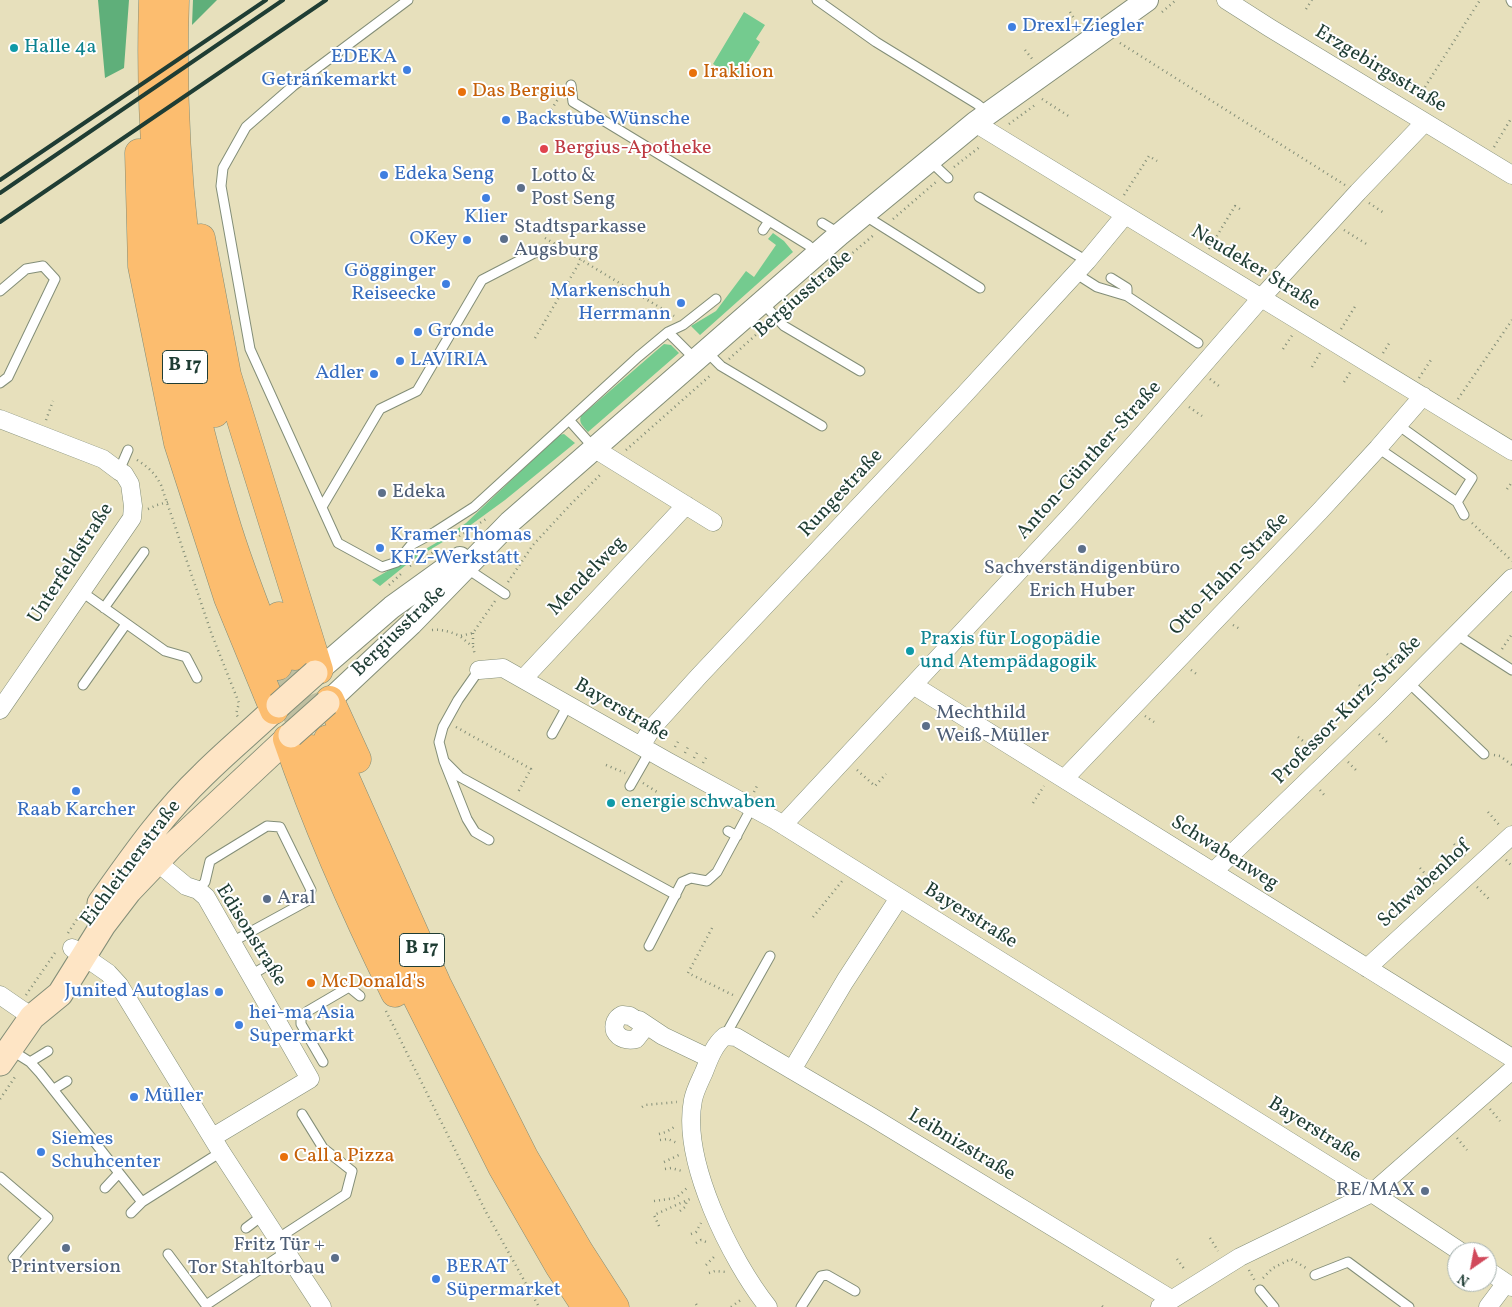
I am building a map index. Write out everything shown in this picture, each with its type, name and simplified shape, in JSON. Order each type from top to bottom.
[{"type":"highway","name":"B 17","points":[[154,0],[162,53]]},
{"type":"highway","name":"B 17","points":[[175,0],[162,53],[154,133],[160,211],[171,289],[185,366],[203,443],[224,518],[249,593],[302,666]]},
{"type":"highway","points":[[162,53],[185,121],[194,199],[227,375],[302,666]]},
{"type":"highway","points":[[162,53],[139,131],[142,266],[178,443],[196,504],[228,598],[277,708]]},
{"type":"highway","points":[[328,701],[428,917],[494,1068],[513,1162]]},
{"type":"highway","name":"B 17","points":[[304,741],[437,984],[559,1266],[586,1307]]},
{"type":"highway","points":[[304,741],[306,796],[342,881],[402,1006],[448,1091],[513,1162]]},
{"type":"highway","name":"B 17","points":[[513,1162],[579,1251],[615,1307]]},
{"type":"main road","points":[[302,666],[328,701]]},
{"type":"main road","name":"Bergiusstraße","points":[[277,708],[302,666]]},
{"type":"main road","name":"Bergiusstraße","points":[[304,741],[328,701]]},
{"type":"main road","points":[[277,708],[304,741]]},
{"type":"main road","name":"Eichleitnerstraße","points":[[13,1058],[33,1016],[60,994],[92,916],[140,846],[202,775],[277,708]]},
{"type":"main road","name":"Eichleitnerstraße","points":[[78,952],[103,925],[129,891],[170,848],[304,741]]},
{"type":"street","name":"Erzgebirgsstraße","points":[[1226,0],[1512,175]]},
{"type":"street","name":"Bergiusstraße","points":[[328,701],[410,624],[510,522],[595,449],[769,310],[817,254],[831,228],[864,215],[940,171],[982,118],[1152,8]]},
{"type":"street","name":"Neudeker Straße","points":[[982,118],[995,135],[1512,451]]},
{"type":"street","name":"Anton-Günther-Straße","points":[[782,825],[1071,514],[1262,297],[1425,122]]},
{"type":"street","name":"Rungestraße","points":[[645,748],[652,728],[938,423],[1081,267],[1120,212]]},
{"type":"street","name":"Otto-Hahn-Straße","points":[[1058,776],[1293,540],[1398,426],[1417,393]]},
{"type":"street","name":"Unterfeldstraße","points":[[0,419],[103,459],[124,474],[130,484],[134,506],[132,518],[0,710]]},
{"type":"street","points":[[595,449],[713,522]]},
{"type":"street","name":"Mendelweg","points":[[523,679],[686,506]]},
{"type":"street","name":"Bergiusstraße","points":[[302,666],[392,607],[510,522]]},
{"type":"street","name":"Professor-Kurz-Straße","points":[[1213,872],[1512,578]]},
{"type":"street","name":"Bayerstraße","points":[[479,670],[503,668],[752,807],[1372,1193],[1447,1243]]},
{"type":"street","name":"Schwabenweg","points":[[913,685],[1512,1058]]},
{"type":"street","name":"Schwabenhof","points":[[1367,968],[1512,834]]},
{"type":"street","name":"Edisonstraße","points":[[157,862],[186,886],[198,890],[206,897],[232,942],[257,971],[317,1069]]},
{"type":"street","points":[[792,1070],[845,981],[899,898]]},
{"type":"street","points":[[78,952],[108,974],[119,985],[262,1216],[322,1307]]},
{"type":"street","points":[[0,995],[33,1016]]},
{"type":"street","points":[[663,1036],[627,1040],[620,1037],[615,1031],[614,1023],[622,1015],[630,1016],[663,1036],[710,1058]]},
{"type":"street","points":[[636,1039],[643,1030],[639,1020]]},
{"type":"street","points":[[725,1036],[718,1042],[710,1058],[693,1101],[691,1117],[694,1146],[705,1188],[724,1236],[768,1307]]},
{"type":"street","name":"Leibnizstraße","points":[[725,1036],[736,1037],[792,1070],[1166,1303]]},
{"type":"street","points":[[217,1144],[317,1069]]},
{"type":"street","points":[[1166,1303],[1240,1257],[1372,1193],[1507,1077]]},
{"type":"street","points":[[1488,1307],[1509,1285],[1497,1277]]},
{"type":"lane","points":[[408,0],[293,86],[246,127],[223,168],[221,186],[250,349],[338,544],[382,567],[397,562],[411,545],[435,532],[474,506],[638,357],[668,332],[686,323],[716,299]]},
{"type":"lane","points":[[817,0],[876,42],[962,94],[982,118]]},
{"type":"lane","points":[[567,88],[573,102],[769,221],[817,254]]},
{"type":"lane","points":[[979,196],[1081,267],[1097,288],[1128,296],[1198,344]]},
{"type":"lane","points":[[864,215],[980,288]]},
{"type":"lane","points":[[763,230],[769,221]]},
{"type":"lane","points":[[322,508],[380,409],[417,391],[482,280],[536,252]]},
{"type":"lane","points":[[0,291],[26,269],[43,266],[55,279],[8,377],[0,383]]},
{"type":"lane","points":[[1111,278],[1127,288],[1128,296]]},
{"type":"lane","points":[[769,310],[784,326],[860,371]]},
{"type":"lane","points":[[668,332],[708,359],[822,426]]},
{"type":"lane","points":[[569,420],[595,449]]},
{"type":"lane","points":[[1398,426],[1472,478],[1456,502]]},
{"type":"lane","points":[[1378,448],[1456,502],[1464,515]]},
{"type":"lane","points":[[119,471],[128,450]]},
{"type":"lane","points":[[104,608],[144,552]]},
{"type":"lane","points":[[465,567],[503,593]]},
{"type":"lane","points":[[82,592],[165,651],[186,657],[197,678]]},
{"type":"lane","points":[[83,685],[126,624]]},
{"type":"lane","points":[[1456,634],[1512,670]]},
{"type":"lane","points":[[479,670],[446,721],[439,742],[444,761],[466,819],[476,832],[489,840]]},
{"type":"lane","points":[[1408,682],[1484,754]]},
{"type":"lane","points":[[552,734],[568,705]]},
{"type":"lane","points":[[630,786],[645,748]]},
{"type":"lane","points":[[444,761],[460,776],[676,895]]},
{"type":"lane","points":[[649,946],[682,882],[691,878],[707,881],[717,872],[752,807]]},
{"type":"lane","points":[[198,890],[205,882],[210,861],[267,826],[280,827],[311,890],[307,900],[232,942]]},
{"type":"lane","points":[[728,831],[737,836]]},
{"type":"lane","points":[[725,1036],[770,956]]},
{"type":"lane","points":[[317,1069],[301,1024],[301,1018],[349,988],[360,996]]},
{"type":"lane","points":[[13,1058],[48,1051]]},
{"type":"lane","points":[[13,1058],[54,1089],[142,1202]]},
{"type":"lane","points":[[54,1089],[66,1081]]},
{"type":"lane","points":[[168,1254],[207,1306],[346,1194],[352,1171],[323,1148],[302,1114]]},
{"type":"lane","points":[[130,1213],[217,1144]]},
{"type":"lane","points":[[105,1188],[119,1173]]},
{"type":"lane","points":[[0,1177],[48,1218],[13,1258]]},
{"type":"lane","points":[[246,1228],[262,1216]]},
{"type":"lane","points":[[1315,1275],[1348,1262],[1409,1307]]},
{"type":"lane","points":[[800,1307],[821,1276],[827,1274],[855,1292]]},
{"type":"lane","points":[[1260,1290],[1274,1307]]},
{"type":"path","points":[[1152,8],[1176,0]]},
{"type":"path","points":[[1306,10],[1312,0]]},
{"type":"path","points":[[1425,87],[1480,0]]},
{"type":"path","points":[[1070,12],[1080,28]]},
{"type":"path","points":[[1113,48],[1127,38]]},
{"type":"path","points":[[1120,43],[1341,182]]},
{"type":"path","points":[[1025,50],[1034,62]]},
{"type":"path","points":[[546,118],[567,88]]},
{"type":"path","name":"Bergiusstraße","points":[[473,633],[503,593],[533,546],[708,359],[769,310],[882,228],[940,171],[995,135],[1049,94]]},
{"type":"path","points":[[1042,100],[1070,117]]},
{"type":"path","points":[[1486,159],[1512,117]]},
{"type":"path","points":[[1120,212],[1149,156],[1157,161]]},
{"type":"path","points":[[1201,261],[1235,206],[1243,211]]},
{"type":"path","points":[[1330,222],[1368,245]]},
{"type":"path","points":[[545,238],[686,323]]},
{"type":"path","points":[[535,338],[581,260]]},
{"type":"path","points":[[1334,342],[1356,305]]},
{"type":"path","points":[[1449,413],[1512,320]]},
{"type":"path","points":[[1417,393],[1431,360]]},
{"type":"path","points":[[45,424],[53,401]]},
{"type":"path","points":[[1507,489],[1512,482]]},
{"type":"path","points":[[168,502],[212,635],[239,702],[236,714]]},
{"type":"path","points":[[1464,515],[1512,561]]},
{"type":"path","points":[[473,647],[460,636],[473,633],[473,647],[479,670]]},
{"type":"path","points":[[1495,659],[1512,634]]},
{"type":"path","points":[[446,721],[531,769],[511,805]]},
{"type":"path","points":[[1298,737],[1328,761]]},
{"type":"path","points":[[1484,754],[1500,756],[1512,766]]},
{"type":"path","points":[[844,758],[875,786],[886,774]]},
{"type":"path","points":[[606,765],[635,777],[658,792]]},
{"type":"path","points":[[1033,803],[1058,776]]},
{"type":"path","points":[[756,788],[758,784]]},
{"type":"path","points":[[813,917],[842,882],[850,867]]},
{"type":"path","points":[[1420,868],[1445,896]]},
{"type":"path","points":[[712,928],[688,973],[744,1001]]},
{"type":"path","points":[[385,1009],[486,1212],[538,1307]]},
{"type":"path","points":[[642,1108],[645,1105],[693,1101]]},
{"type":"path","points":[[1491,1111],[1500,1121]]},
{"type":"path","points":[[1458,1140],[1466,1150]]},
{"type":"path","points":[[659,1226],[654,1216],[687,1200],[705,1188]]},
{"type":"path","points":[[654,1201],[676,1198],[685,1189],[705,1188]]},
{"type":"path","points":[[680,1211],[685,1206],[687,1200]]},
{"type":"path","points":[[1210,1238],[1218,1251]]},
{"type":"path","points":[[1177,1259],[1185,1270]]},
{"type":"path","points":[[1248,1269],[1256,1284],[1273,1268],[1291,1259],[1315,1275]]},
{"type":"green space","points":[[98,0],[129,0],[124,68],[105,78]]},
{"type":"green space","points":[[193,0],[217,0],[192,25]]},
{"type":"green space","points":[[744,12],[765,25],[756,39],[760,42],[737,80],[713,64]]},
{"type":"green space","points":[[773,233],[784,241],[793,252],[700,335],[691,326],[716,311],[746,271],[754,277],[776,245],[768,239]]},
{"type":"green space","points":[[664,344],[671,345],[679,353],[588,432],[581,423],[581,416]]},
{"type":"green space","points":[[564,434],[575,443],[505,500],[468,527],[411,561],[380,586],[372,580],[441,540],[466,523],[559,435]]},
{"type":"tunnel","points":[[295,656],[328,739]]},
{"type":"tunnel","points":[[278,666],[310,749]]},
{"type":"railway","points":[[0,180],[266,0]]},
{"type":"railway","points":[[0,193],[283,0]]},
{"type":"railway","points":[[0,222],[326,0]]},
{"type":"place","name":"Drexl+Ziegler","points":[[1012,27]]},
{"type":"place","name":"Halle 4a","points":[[14,48]]},
{"type":"place","name":"EDEKA Getränkemarkt","points":[[407,70]]},
{"type":"place","name":"Iraklion","points":[[693,73]]},
{"type":"place","name":"Das Bergius","points":[[462,92]]},
{"type":"place","name":"Backstube Wünsche","points":[[506,120]]},
{"type":"place","name":"Bergius-Apotheke","points":[[544,149]]},
{"type":"place","name":"Edeka Seng","points":[[384,175]]},
{"type":"place","name":"Lotto & Post Seng","points":[[521,188]]},
{"type":"place","name":"Klier","points":[[486,198]]},
{"type":"place","name":"Stadtsparkasse Augsburg","points":[[504,239]]},
{"type":"place","name":"OKey","points":[[467,240]]},
{"type":"place","name":"Gögginger Reiseecke","points":[[446,284]]},
{"type":"place","name":"Markenschuh Herrmann","points":[[681,303]]},
{"type":"place","name":"Gronde","points":[[418,332]]},
{"type":"place","name":"LAVIRIA","points":[[400,361]]},
{"type":"place","name":"Adler","points":[[374,374]]},
{"type":"place","name":"Edeka","points":[[382,493]]},
{"type":"place","name":"Kramer Thomas KFZ-Werkstatt","points":[[380,548]]},
{"type":"place","name":"Sachverständigenbüro Erich Huber","points":[[1082,549]]},
{"type":"place","name":"Praxis für Logopädie und Atempädagogik","points":[[910,651]]},
{"type":"place","name":"Mechthild Weiß-Müller","points":[[926,726]]},
{"type":"place","name":"Raab Karcher","points":[[76,791]]},
{"type":"place","name":"energie schwaben","points":[[611,803]]},
{"type":"place","name":"Aral","points":[[267,899]]},
{"type":"place","name":"McDonald's","points":[[311,983]]},
{"type":"place","name":"Junited Autoglas","points":[[219,992]]},
{"type":"place","name":"hei-ma Asia Supermarkt","points":[[239,1025]]},
{"type":"place","name":"Müller","points":[[134,1097]]},
{"type":"place","name":"Siemes Schuhcenter","points":[[41,1152]]},
{"type":"place","name":"Call a Pizza","points":[[284,1157]]},
{"type":"place","name":"RE/MAX","points":[[1425,1191]]},
{"type":"place","name":"Printversion","points":[[66,1248]]},
{"type":"place","name":"Fritz Tür + Tor Stahltorbau","points":[[335,1258]]},
{"type":"place","name":"BERAT Süpermarket","points":[[436,1279]]}]
